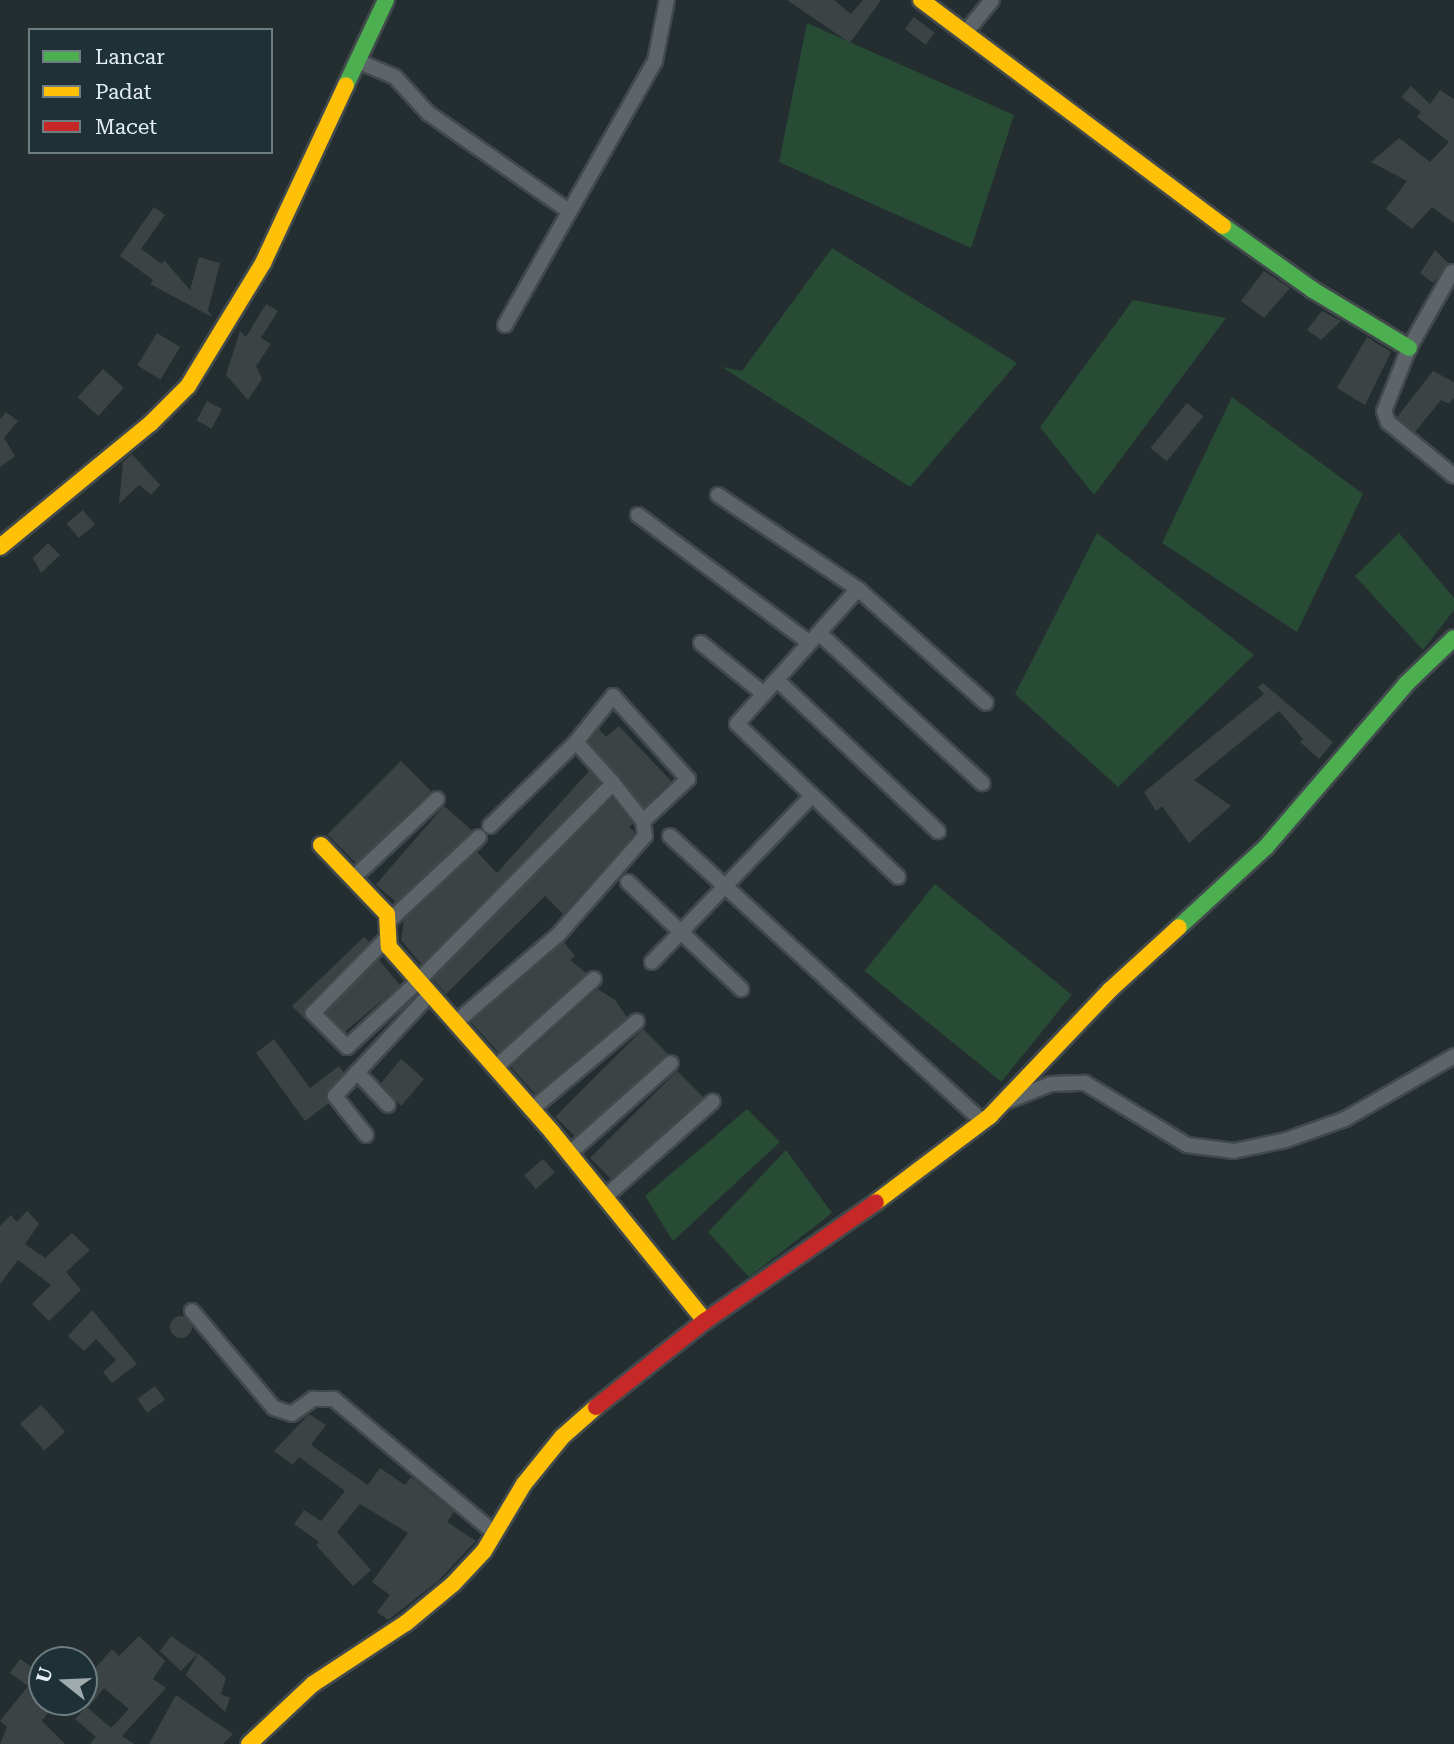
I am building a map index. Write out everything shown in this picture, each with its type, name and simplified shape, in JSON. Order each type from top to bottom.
[{"type":"street","points":[[0,547],[59,503],[188,386],[262,263],[360,62],[386,0]]},
{"type":"street","points":[[505,325],[655,61],[667,0]]},
{"type":"street","points":[[921,0],[1205,214],[1313,290],[1409,348]]},
{"type":"street","points":[[966,32],[992,0]]},
{"type":"street","points":[[360,62],[395,77],[428,113],[569,211]]},
{"type":"street","points":[[1451,272],[1438,303],[1409,348],[1389,390],[1384,411],[1388,422],[1454,476]]},
{"type":"street","points":[[718,495],[858,589],[986,702]]},
{"type":"street","points":[[638,515],[814,638],[982,783]]},
{"type":"street","points":[[858,589],[737,724],[898,877]]},
{"type":"street","points":[[249,1744],[313,1684],[406,1623],[448,1589],[484,1551],[524,1484],[562,1437],[705,1321],[932,1163],[983,1122],[1110,990],[1266,847],[1406,684],[1454,638]]},
{"type":"street","points":[[701,643],[764,694]]},
{"type":"street","points":[[777,680],[938,831]]},
{"type":"street","points":[[490,826],[576,742],[614,696],[688,779],[643,821]]},
{"type":"street","points":[[455,1023],[559,934],[645,836],[643,821],[576,742]]},
{"type":"street","points":[[479,837],[389,921],[386,939],[313,1013],[347,1047],[416,983],[613,783]]},
{"type":"street","points":[[652,962],[683,933],[811,797]]},
{"type":"street","points":[[353,877],[437,799]]},
{"type":"street","points":[[670,836],[983,1122]]},
{"type":"street","points":[[321,845],[353,877],[389,921]]},
{"type":"street","points":[[628,881],[741,989]]},
{"type":"street","points":[[386,939],[416,983],[430,994],[570,1153],[705,1321]]},
{"type":"street","points":[[495,1068],[594,979]]},
{"type":"street","points":[[366,1135],[335,1096],[430,994]]},
{"type":"street","points":[[531,1110],[637,1021]]},
{"type":"street","points":[[1003,1103],[1051,1084],[1085,1083],[1187,1145],[1234,1151],[1286,1140],[1345,1119],[1454,1056]]},
{"type":"street","points":[[570,1153],[671,1063]]},
{"type":"street","points":[[357,1072],[388,1105]]},
{"type":"street","points":[[605,1197],[713,1101]]},
{"type":"street","points":[[191,1311],[274,1409],[292,1414],[313,1399],[334,1399],[495,1533]]},
{"type":"green space","points":[[807,23],[1014,115],[971,248],[779,162]]},
{"type":"green space","points":[[832,248],[1017,363],[910,487],[722,367],[742,371]]},
{"type":"green space","points":[[1133,300],[1226,318],[1094,495],[1040,427]]},
{"type":"green space","points":[[1232,397],[1363,494],[1297,632],[1162,543]]},
{"type":"green space","points":[[1097,533],[1254,655],[1118,787],[1015,694]]},
{"type":"green space","points":[[1399,533],[1454,598],[1454,610],[1423,650],[1355,576]]},
{"type":"green space","points":[[935,884],[1072,995],[1001,1082],[865,971]]},
{"type":"green space","points":[[747,1109],[780,1142],[673,1241],[645,1196]]},
{"type":"green space","points":[[786,1150],[832,1213],[749,1277],[708,1232]]},
{"type":"building","points":[[787,0],[834,0],[851,14],[863,0],[881,0],[850,43]]},
{"type":"building","points":[[914,17],[935,33],[926,45],[905,29]]},
{"type":"building","points":[[1411,86],[1430,104],[1440,90],[1454,99],[1454,223],[1432,207],[1412,229],[1386,209],[1407,181],[1371,162],[1399,138],[1430,162],[1449,142],[1417,117],[1421,112],[1401,97]]},
{"type":"building","points":[[154,207],[165,215],[141,249],[162,264],[164,260],[190,290],[199,257],[220,263],[208,310],[212,317],[150,284],[153,280],[120,256]]},
{"type":"building","points":[[1435,250],[1448,263],[1433,283],[1420,273]]},
{"type":"building","points":[[1264,271],[1290,288],[1264,318],[1241,301]]},
{"type":"building","points":[[266,304],[278,311],[261,338],[271,344],[256,366],[262,379],[248,400],[226,375],[240,331],[246,337]]},
{"type":"building","points":[[1322,311],[1341,321],[1321,340],[1307,330]]},
{"type":"building","points":[[157,333],[180,347],[161,379],[137,366]]},
{"type":"building","points":[[1367,337],[1391,352],[1365,405],[1337,388]]},
{"type":"building","points":[[103,369],[124,388],[98,416],[78,397]]},
{"type":"building","points":[[1433,371],[1454,382],[1454,398],[1449,404],[1441,400],[1415,432],[1397,417]]},
{"type":"building","points":[[207,401],[222,409],[212,428],[197,420]]},
{"type":"building","points":[[1187,403],[1203,416],[1167,461],[1150,448]]},
{"type":"building","points":[[6,412],[18,421],[4,438],[15,456],[0,467],[0,419]]},
{"type":"building","points":[[132,454],[160,485],[151,495],[139,485],[119,504],[123,462]]},
{"type":"building","points":[[83,510],[95,525],[79,538],[67,523]]},
{"type":"building","points":[[48,543],[60,555],[41,573],[33,558]]},
{"type":"building","points":[[1263,683],[1333,742],[1319,759],[1300,742],[1303,739],[1279,711],[1194,780],[1231,806],[1189,843],[1162,806],[1156,811],[1144,792],[1264,694],[1258,687]]},
{"type":"building","points":[[619,726],[671,781],[644,807],[589,742],[599,729],[606,737]]},
{"type":"building","points":[[401,761],[431,791],[357,864],[327,835]]},
{"type":"building","points":[[589,771],[600,783],[421,964],[401,940],[404,920],[477,852],[497,873]]},
{"type":"building","points":[[612,798],[633,824],[629,827],[635,832],[626,843],[563,914],[545,896],[446,994],[433,979]]},
{"type":"building","points":[[444,806],[472,830],[404,909],[376,884]]},
{"type":"building","points":[[364,937],[369,942],[306,1006],[305,1019],[292,1006]]},
{"type":"building","points":[[564,942],[575,956],[570,960],[586,973],[498,1052],[471,1022]]},
{"type":"building","points":[[379,960],[400,985],[344,1033],[322,1008]]},
{"type":"building","points":[[598,989],[615,1000],[627,1017],[535,1094],[511,1067]]},
{"type":"building","points":[[643,1029],[668,1054],[580,1141],[555,1117]]},
{"type":"building","points":[[274,1039],[310,1088],[339,1066],[344,1073],[326,1093],[329,1103],[305,1121],[256,1053]]},
{"type":"building","points":[[401,1059],[424,1079],[401,1106],[381,1083]]},
{"type":"building","points":[[677,1071],[703,1097],[616,1184],[590,1158]]},
{"type":"building","points":[[543,1159],[555,1173],[536,1189],[524,1175]]},
{"type":"building","points":[[27,1211],[39,1224],[25,1244],[45,1258],[72,1233],[90,1250],[66,1272],[81,1290],[49,1321],[32,1304],[51,1285],[18,1260],[0,1284],[0,1226],[11,1215],[17,1222]]},
{"type":"building","points":[[92,1310],[137,1364],[112,1383],[103,1372],[116,1360],[96,1339],[84,1351],[68,1336]]},
{"type":"building","points":[[181,1316],[189,1319],[192,1327],[189,1335],[181,1338],[173,1335],[170,1327],[173,1319]]},
{"type":"building","points":[[155,1386],[165,1400],[147,1413],[137,1399]]},
{"type":"building","points":[[41,1405],[65,1432],[44,1450],[20,1424]]},
{"type":"building","points":[[309,1414],[326,1425],[311,1445],[368,1485],[380,1468],[405,1485],[411,1477],[454,1512],[447,1522],[476,1541],[437,1582],[388,1620],[377,1612],[390,1595],[372,1582],[408,1533],[360,1504],[337,1532],[371,1570],[353,1586],[316,1545],[319,1542],[294,1524],[304,1510],[321,1521],[345,1491],[299,1457],[293,1465],[274,1451]]},
{"type":"building","points":[[139,1636],[165,1661],[153,1679],[166,1688],[122,1736],[134,1744],[90,1744],[96,1737],[75,1719],[78,1716],[97,1716],[111,1728],[129,1709],[104,1688],[98,1696],[98,1665],[112,1649],[119,1656]]},
{"type":"building","points":[[171,1636],[197,1654],[181,1671],[160,1651]]},
{"type":"building","points":[[198,1653],[226,1678],[221,1694],[230,1698],[225,1712],[186,1675]]},
{"type":"building","points":[[20,1659],[28,1664],[28,1686],[10,1673]]},
{"type":"building","points":[[28,1686],[28,1716],[46,1716],[42,1721],[65,1744],[0,1744],[7,1727],[0,1721]]},
{"type":"building","points":[[176,1695],[233,1734],[223,1744],[149,1744]]},
{"type":"traffic: fast","points":[[346,85],[386,0]]},
{"type":"traffic: fast","points":[[1223,226],[1313,290],[1409,348]]},
{"type":"traffic: fast","points":[[1179,927],[1266,847],[1406,684],[1454,638]]},
{"type":"traffic: slow","points":[[921,0],[1223,226]]},
{"type":"traffic: slow","points":[[0,547],[150,424],[188,386],[263,263],[346,85]]},
{"type":"traffic: slow","points":[[321,845],[387,914],[389,947],[552,1132],[705,1321]]},
{"type":"traffic: slow","points":[[876,1202],[990,1116],[1110,990],[1179,927]]},
{"type":"traffic: slow","points":[[249,1744],[313,1684],[406,1623],[453,1584],[484,1551],[524,1484],[562,1437],[596,1407]]},
{"type":"traffic: jam","points":[[596,1407],[705,1321],[876,1202]]}]
